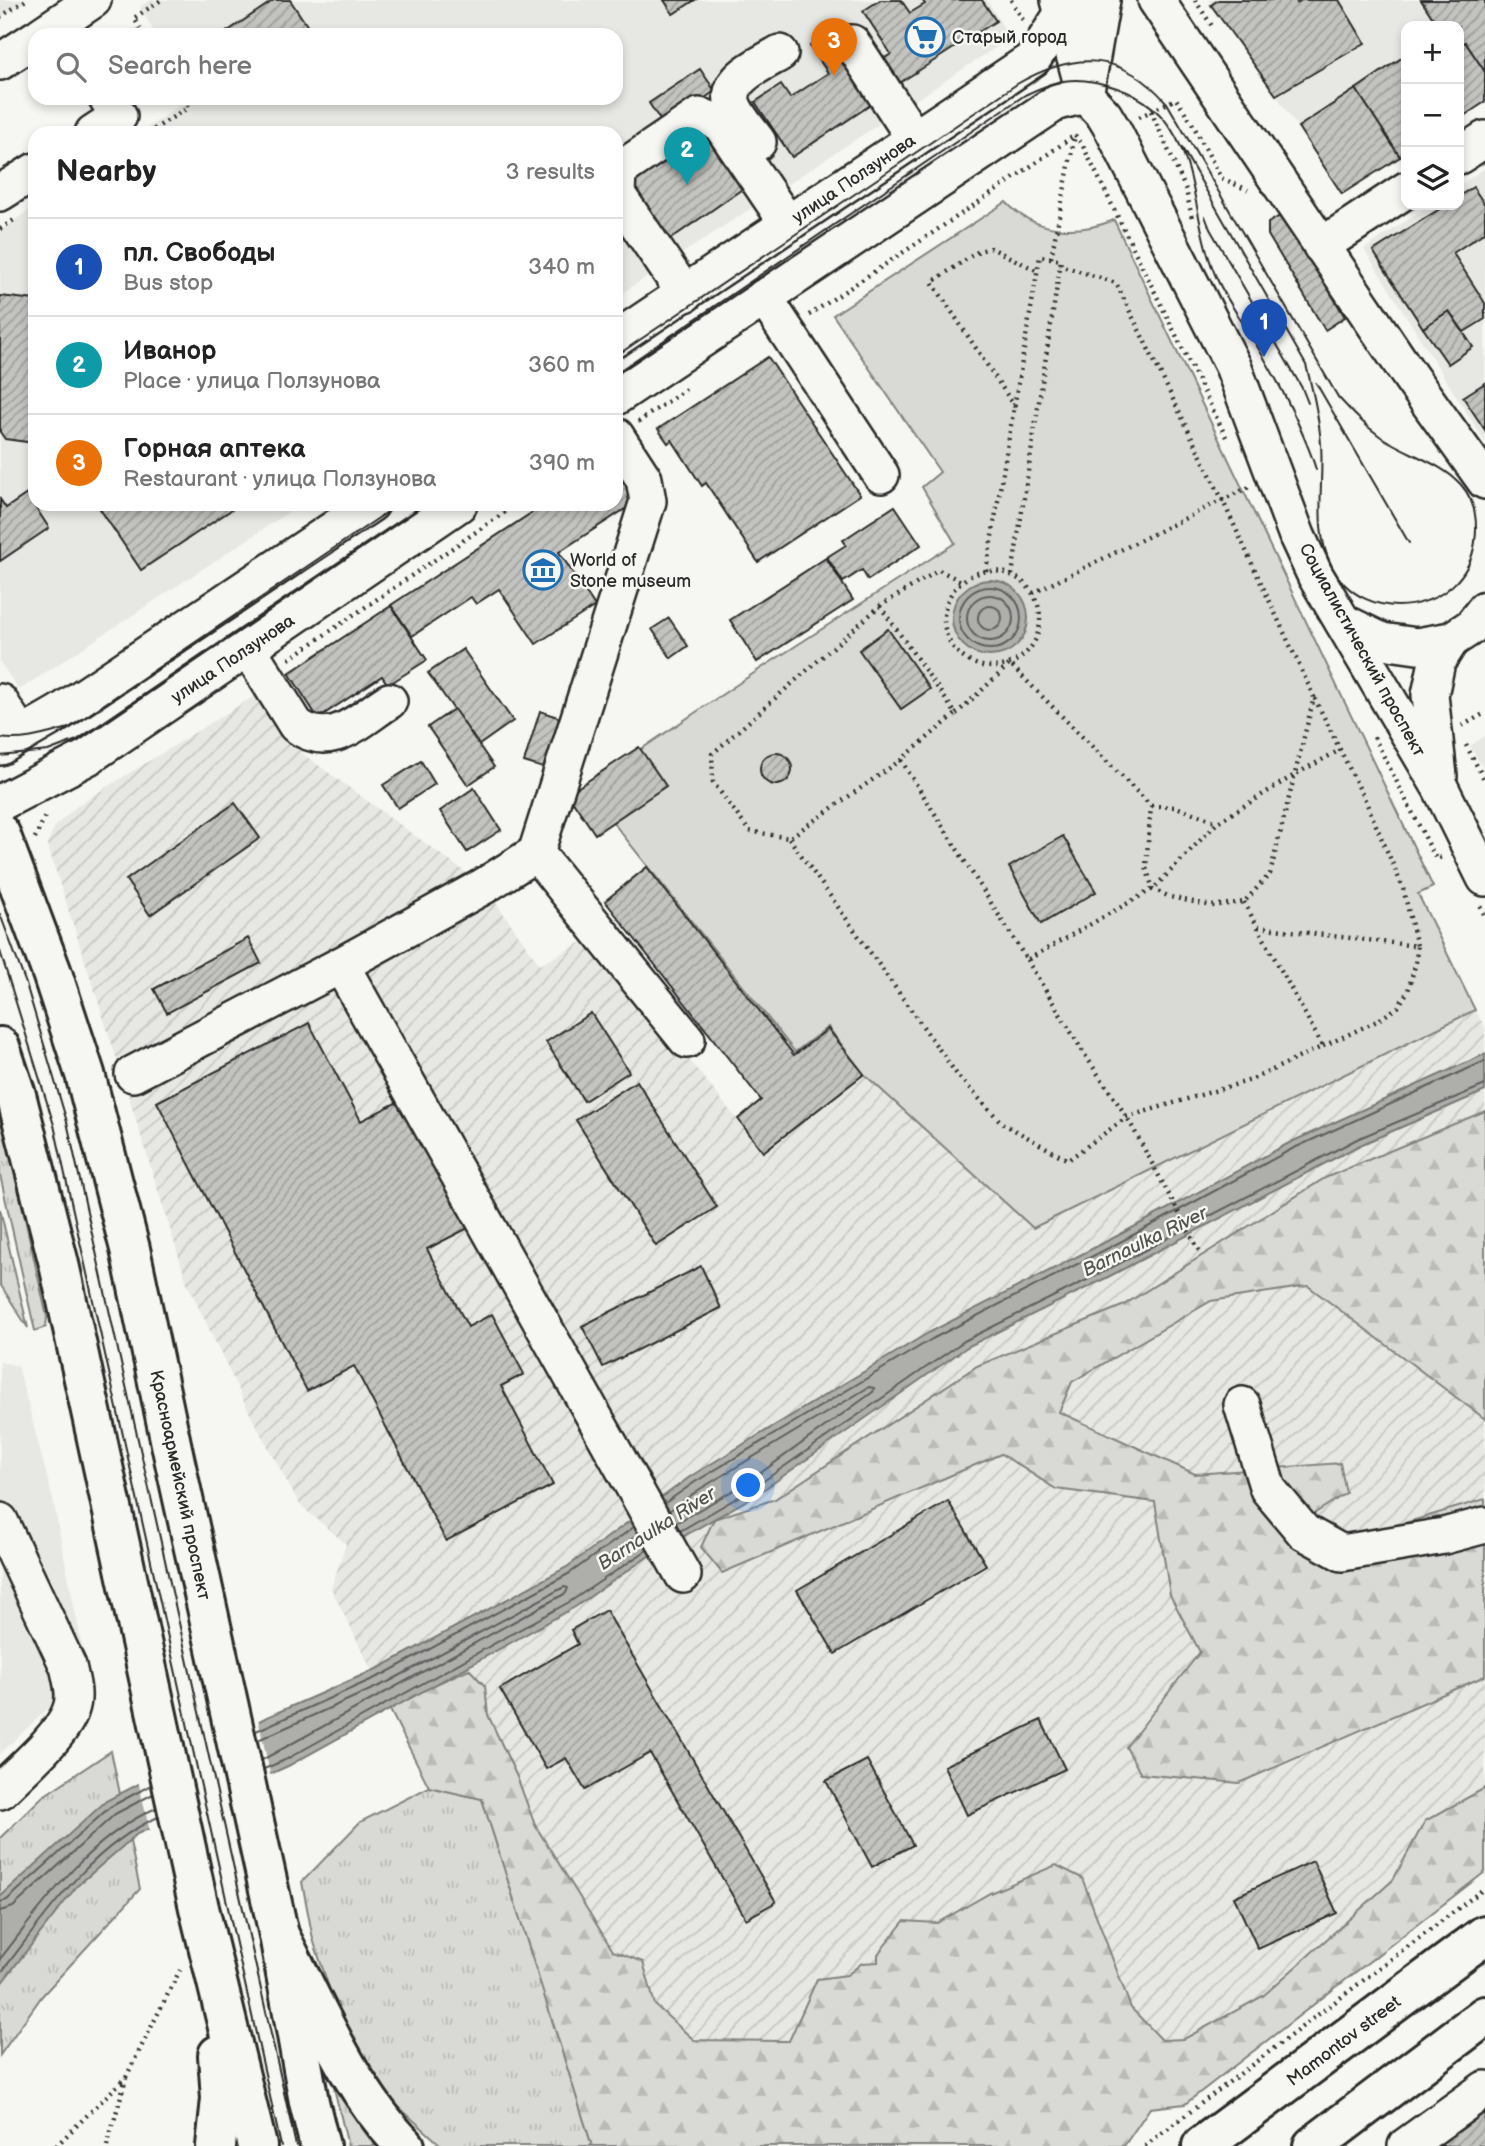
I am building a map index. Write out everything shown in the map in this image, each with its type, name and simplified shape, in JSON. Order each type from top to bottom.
[{"type":"main road","name":"Красноармейский проспект","points":[[0,834],[52,973],[85,1074],[130,1249],[279,1935],[309,2102],[320,2146]]},
{"type":"main road","points":[[0,1047],[16,1096],[60,1264],[199,1908],[189,1970],[221,2099],[216,2146]]},
{"type":"main road","points":[[279,1935],[343,2061],[385,2126],[405,2146]]},
{"type":"main road","name":"Mamontov street","points":[[1202,2146],[1485,1936]]},
{"type":"main road","points":[[189,1970],[257,2146]]},
{"type":"main road","points":[[1313,2146],[1485,2016]]},
{"type":"main road","points":[[1335,2146],[1380,2095]]},
{"type":"street","points":[[57,28],[93,0]]},
{"type":"street","points":[[623,393],[772,310],[1082,104],[1093,61],[1102,0]]},
{"type":"street","points":[[1156,0],[1411,378],[1485,481]]},
{"type":"street","name":"Социалистический проспект","points":[[1064,4],[1082,104],[1233,366],[1297,536],[1315,575],[1440,787],[1477,843],[1485,878]]},
{"type":"street","name":"улица Ползунова","points":[[623,335],[1033,59],[1064,4]]},
{"type":"street","points":[[852,43],[914,138]]},
{"type":"street","points":[[0,62],[28,46]]},
{"type":"street","points":[[780,53],[742,76],[732,93],[733,106],[796,218]]},
{"type":"street","points":[[103,126],[118,116],[111,105]]},
{"type":"street","points":[[623,168],[699,116],[719,122],[796,218]]},
{"type":"street","points":[[1464,153],[1485,139]]},
{"type":"street","points":[[0,193],[28,175]]},
{"type":"street","points":[[1321,246],[1401,193]]},
{"type":"street","points":[[623,203],[685,293]]},
{"type":"street","points":[[772,310],[881,475]]},
{"type":"street","points":[[133,1074],[484,887],[536,853],[648,501],[644,479],[623,447]]},
{"type":"street","points":[[0,702],[10,741],[60,713],[361,511]]},
{"type":"street","name":"улица Ползунова","points":[[0,803],[88,757],[449,511]]},
{"type":"street","points":[[1343,622],[1382,641],[1417,646],[1451,640],[1471,627],[1485,609]]},
{"type":"street","points":[[1440,787],[1430,695],[1437,662],[1451,640]]},
{"type":"street","points":[[248,648],[296,725],[307,733],[321,736],[337,734],[389,701]]},
{"type":"street","points":[[536,853],[687,1040]]},
{"type":"street","points":[[341,965],[683,1575]]},
{"type":"street","points":[[1242,1405],[1268,1489],[1304,1532],[1342,1553],[1444,1536],[1485,1525]]},
{"type":"street","points":[[0,1791],[63,1726],[72,1708],[73,1690],[68,1666],[1,1521]]},
{"type":"street","points":[[1406,2146],[1485,2089]]},
{"type":"path","points":[[0,17],[26,0]]},
{"type":"path","points":[[140,28],[134,18],[161,0]]},
{"type":"path","points":[[1011,0],[1023,19],[1017,30]]},
{"type":"path","points":[[1139,117],[1175,99],[1191,121],[1221,177],[1248,190],[1255,200]]},
{"type":"path","points":[[159,126],[189,107],[188,105]]},
{"type":"path","points":[[772,310],[804,318],[1075,135],[1051,258]]},
{"type":"path","points":[[1015,407],[932,282],[979,251],[991,248],[1038,271]]},
{"type":"path","points":[[986,571],[1040,256],[1061,260],[1012,575]]},
{"type":"path","points":[[961,581],[939,570],[880,606],[712,754],[713,782],[749,831],[789,838],[958,1076],[1002,1123],[1068,1160],[1127,1117],[1251,1080],[1377,1021],[1398,1007],[1408,991],[1413,975],[1417,946],[1403,888],[1366,802],[1222,499],[1115,283],[1060,265]]},
{"type":"path","points":[[623,431],[693,384]]},
{"type":"path","points":[[1033,593],[1251,486]]},
{"type":"path","points":[[789,838],[901,760],[1010,664],[1024,655],[1034,642],[1040,626],[1039,609],[1033,593],[1012,575],[986,571],[973,574],[961,581],[951,592],[945,606],[943,621],[946,637],[954,650],[966,660],[980,666],[1010,664]]},
{"type":"path","points":[[880,606],[956,714]]},
{"type":"path","points":[[1010,664],[1151,806],[1176,807],[1218,822]]},
{"type":"path","points":[[1151,806],[1146,867],[1153,889],[1170,897],[1212,906],[1244,902],[1270,874],[1314,697]]},
{"type":"path","points":[[1457,729],[1485,713]]},
{"type":"path","points":[[1463,739],[1485,781]]},
{"type":"path","points":[[1027,960],[1153,889],[1218,822],[1340,750]]},
{"type":"path","points":[[901,760],[1085,1055],[1127,1117],[1201,1254]]},
{"type":"path","points":[[1244,902],[1323,1047]]},
{"type":"path","points":[[1258,926],[1417,946]]},
{"type":"path","points":[[1144,2146],[1485,1888]]},
{"type":"path","points":[[56,2146],[126,2077],[189,1970]]},
{"type":"path","points":[[107,2146],[126,2077]]},
{"type":"shaded area","points":[[0,0],[27,0],[0,18]]},
{"type":"shaded area","points":[[151,0],[987,0],[1010,38],[623,292],[623,126],[150,126],[180,105],[623,105],[623,28],[152,28],[140,7]]},
{"type":"shaded area","points":[[1208,0],[1485,0],[1485,102],[1464,116],[1464,21],[1401,21],[1401,156],[1342,194]]},
{"type":"shaded area","points":[[1485,168],[1485,442],[1364,249],[1422,210],[1464,210],[1464,183]]},
{"type":"shaded area","points":[[28,211],[28,511],[290,511],[19,690],[0,662],[0,231]]},
{"type":"shaded area","points":[[264,690],[303,754],[484,886],[540,965],[591,937],[763,1152],[864,1074],[1033,1228],[1475,1010],[1485,1027],[1485,1872],[1185,2104],[1150,2108],[1124,2146],[592,2146],[482,1799],[429,1787],[331,1588],[346,1544],[300,1505],[252,1418],[187,1283],[47,844],[55,826],[78,805]]},
{"type":"shaded area","points":[[1485,736],[1485,771],[1470,746]]},
{"type":"shaded area","points":[[0,1362],[18,1366],[53,1500],[87,1671],[0,1754]]},
{"type":"green space","points":[[1006,202],[1030,220],[1057,228],[1086,228],[1114,220],[1433,887],[1418,894],[1475,1010],[1033,1228],[864,1074],[828,1027],[795,1052],[585,787],[760,669],[955,543],[922,487],[940,472],[833,315]]},
{"type":"green space","points":[[0,1107],[47,1317],[46,1327],[35,1331],[0,1175]]},
{"type":"green space","points":[[1485,1111],[1485,1419],[1308,1286],[1211,1301],[1072,1382],[1059,1412],[1195,1474],[1340,1463],[1346,1493],[1292,1528],[1304,1553],[1485,1499],[1485,1676],[1239,1783],[1141,1774],[1126,1747],[1200,1652],[1170,1595],[1155,1502],[1056,1489],[1001,1454],[722,1573],[701,1547],[714,1519],[775,1499],[977,1366],[1122,1306],[1325,1178]]},
{"type":"green space","points":[[0,1209],[28,1328],[0,1284]]},
{"type":"green space","points":[[469,1669],[485,1686],[488,1715],[517,1777],[535,1825],[613,1951],[643,1962],[655,2005],[694,2040],[789,2041],[817,1979],[847,1975],[862,1963],[878,1962],[878,1954],[904,1921],[937,1923],[990,1893],[1056,1865],[1082,1878],[1131,2008],[1162,2040],[1184,2039],[1263,1996],[1393,1880],[1425,1821],[1485,1788],[1485,1872],[1185,2104],[1150,2108],[1124,2146],[592,2146],[482,1799],[429,1787],[388,1706]]},
{"type":"green space","points":[[111,1751],[140,1889],[42,1996],[0,2055],[0,1838],[42,1797]]},
{"type":"green space","points":[[429,1787],[482,1799],[592,2146],[442,2146],[391,2100],[365,2062],[330,1991],[313,1939],[302,1882],[360,1822]]},
{"type":"green space","points":[[334,2088],[373,2143],[376,2146],[348,2146]]},
{"type":"water","points":[[983,580],[997,580],[1011,586],[1022,597],[1028,618],[1025,633],[1017,645],[997,656],[983,656],[969,650],[958,639],[952,625],[952,611],[958,597],[969,586]]},
{"type":"water","name":"Barnaulka River","points":[[1485,1054],[1485,1091],[1360,1145],[1108,1277],[967,1347],[756,1495],[649,1556],[575,1607],[288,1766],[137,1834],[77,1886],[0,1985],[0,1897],[106,1801],[267,1717],[381,1667],[567,1567],[691,1476],[928,1333],[1119,1235],[1289,1143]]},
{"type":"pier","points":[[258,1718],[271,1778],[150,1832],[138,1780]]},
{"type":"building","points":[[274,0],[290,0],[309,28],[232,28]]},
{"type":"building","points":[[664,0],[695,0],[673,14]]},
{"type":"building","name":"Старый город","points":[[880,0],[901,0],[910,13],[925,4],[922,0],[982,0],[996,21],[890,89],[874,65],[891,54],[863,11]]},
{"type":"building","points":[[1218,0],[1296,0],[1297,3],[1301,0],[1339,0],[1365,43],[1276,95],[1211,5]]},
{"type":"building","points":[[1421,0],[1485,0],[1485,72],[1464,43],[1464,21],[1435,21]]},
{"type":"building","points":[[832,31],[878,100],[792,157],[755,102],[781,85],[790,98],[828,73],[810,46]]},
{"type":"building","points":[[1464,43],[1485,72],[1485,102],[1464,116],[1464,84]]},
{"type":"building","points":[[1401,58],[1400,157],[1356,89]]},
{"type":"building","points":[[700,69],[715,91],[664,126],[649,103]]},
{"type":"building","points":[[1356,89],[1400,157],[1342,194],[1298,127]]},
{"type":"building","points":[[708,127],[748,185],[666,242],[626,184]]},
{"type":"building","points":[[1473,187],[1485,205],[1485,232],[1453,253],[1485,303],[1485,319],[1464,332],[1449,311],[1423,328],[1373,251],[1438,210],[1464,210],[1464,193]]},
{"type":"building","points":[[1278,217],[1289,222],[1345,317],[1325,330],[1268,235],[1268,223]]},
{"type":"building","points":[[0,296],[28,299],[28,442],[5,439],[0,432]]},
{"type":"building","points":[[1449,311],[1473,347],[1448,364],[1423,328]]},
{"type":"building","points":[[768,357],[860,495],[758,562],[706,483],[702,486],[672,440],[668,443],[658,429]]},
{"type":"building","points":[[1485,383],[1485,430],[1463,397]]},
{"type":"building","points":[[623,472],[635,490],[631,505],[623,510]]},
{"type":"building","points":[[27,494],[28,511],[38,511],[49,528],[0,561],[0,499],[6,508]]},
{"type":"building","points":[[895,506],[921,545],[868,580],[862,570],[843,582],[827,557],[846,545],[843,540]]},
{"type":"building","points":[[101,511],[230,511],[141,570]]},
{"type":"building","points":[[534,511],[622,511],[559,552],[595,606],[536,644],[499,589],[476,604],[471,597],[412,636],[391,605]]},
{"type":"building","points":[[826,558],[853,600],[757,662],[730,620]]},
{"type":"building","points":[[391,606],[427,660],[388,685],[382,676],[318,718],[289,673]]},
{"type":"building","points":[[669,618],[688,646],[671,658],[652,629]]},
{"type":"building","points":[[888,629],[930,689],[901,709],[859,650]]},
{"type":"building","points":[[463,649],[513,721],[479,745],[428,673]]},
{"type":"building","points":[[454,709],[494,767],[468,785],[428,727]]},
{"type":"building","points":[[540,711],[566,720],[550,770],[524,762]]},
{"type":"building","points":[[639,747],[666,786],[595,834],[568,794]]},
{"type":"building","points":[[776,753],[788,757],[792,769],[788,781],[776,785],[764,781],[760,769],[764,757]]},
{"type":"building","points":[[421,761],[435,784],[398,808],[383,785]]},
{"type":"building","points":[[474,788],[501,830],[467,852],[440,811]]},
{"type":"building","points":[[235,803],[260,838],[150,915],[126,880]]},
{"type":"building","points":[[1063,836],[1096,892],[1041,924],[1009,867]]},
{"type":"building","points":[[647,867],[794,1055],[828,1029],[864,1074],[763,1152],[738,1119],[761,1100],[605,901]]},
{"type":"building","points":[[248,938],[261,963],[167,1013],[154,989]]},
{"type":"building","points":[[591,1013],[629,1072],[584,1101],[546,1042]]},
{"type":"building","points":[[309,1023],[361,1121],[405,1098],[472,1226],[427,1249],[468,1327],[492,1314],[524,1374],[501,1386],[553,1485],[446,1541],[354,1366],[307,1391],[157,1102]]},
{"type":"building","points":[[637,1081],[717,1207],[656,1246],[576,1120]]},
{"type":"building","points":[[701,1266],[721,1308],[603,1367],[582,1326]]},
{"type":"building","points":[[948,1501],[986,1565],[835,1654],[797,1590]]},
{"type":"building","points":[[606,1610],[776,1902],[746,1919],[650,1753],[585,1790],[566,1758],[546,1769],[500,1689],[578,1644],[571,1630]]},
{"type":"building","points":[[1041,1720],[1065,1769],[967,1815],[944,1766]]},
{"type":"building","points":[[867,1760],[913,1845],[872,1867],[826,1781]]},
{"type":"building","points":[[1313,1861],[1337,1913],[1258,1949],[1234,1897]]},
{"type":"building","points":[[1485,2110],[1485,2146],[1426,2146]]},
{"type":"tram line","points":[[623,351],[1017,84],[1038,73],[1078,62],[1115,65],[1133,73],[1167,103],[1338,397],[1381,437],[1448,473],[1461,485],[1471,500],[1476,518],[1475,542],[1467,566],[1453,585],[1433,598],[1411,605],[1388,605],[1366,599],[1346,586],[1331,565],[1322,537],[1320,434],[1306,365],[1182,148]]},
{"type":"tram line","points":[[623,368],[1025,95],[1059,82],[1092,81],[1117,88],[1146,102],[1166,122],[1180,145],[1189,171],[1208,254],[1218,281],[1298,422],[1316,470]]},
{"type":"tram line","points":[[1205,216],[1308,403]]},
{"type":"tram line","points":[[1316,383],[1409,543]]},
{"type":"tram line","points":[[0,738],[26,738],[69,728],[389,511]]},
{"type":"tram line","points":[[0,756],[48,751],[77,740],[414,511]]},
{"type":"tram line","points":[[0,914],[26,984],[67,1122],[296,2146]]},
{"type":"tram line","points":[[0,951],[54,1125],[281,2146]]},
{"type":"place","name":"Старый город","points":[[925,37]]},
{"type":"place","name":"Горная аптека","points":[[834,76]]},
{"type":"place","name":"Иванор","points":[[687,185]]},
{"type":"place","name":"пл. Свободы","points":[[1264,357]]},
{"type":"place","name":"World of Stone museum","points":[[543,570]]}]
